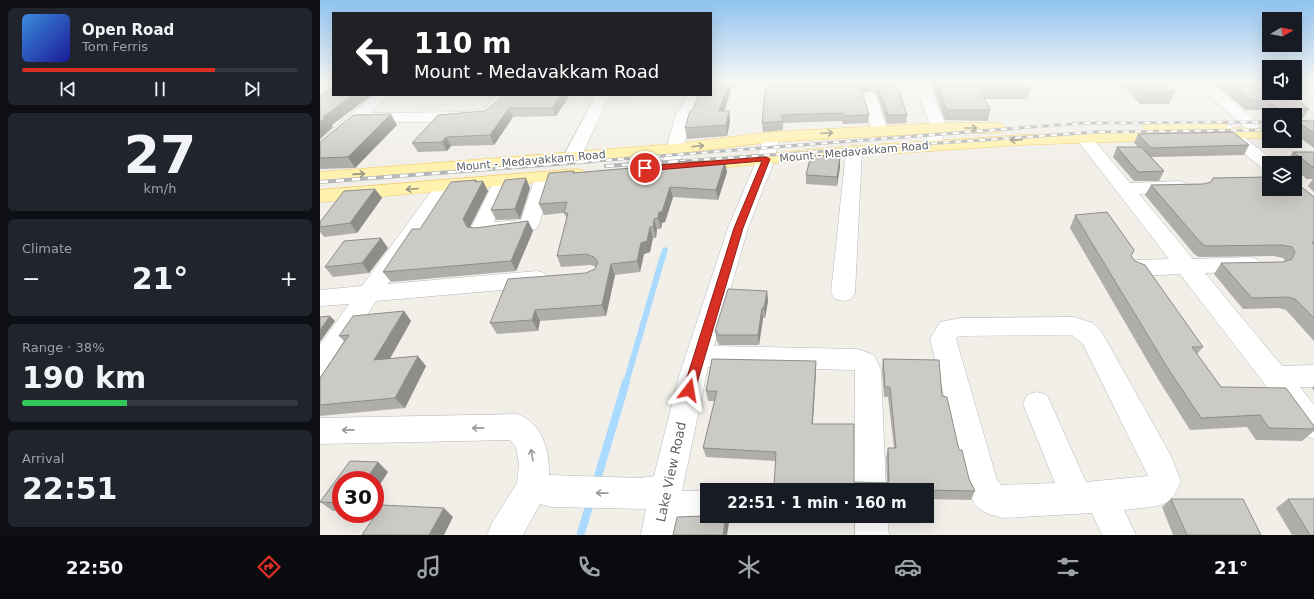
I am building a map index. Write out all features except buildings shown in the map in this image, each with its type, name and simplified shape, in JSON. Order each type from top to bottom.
[{"type":"main road","name":"Mount - Medavakkam Road","points":[[320,177],[674,149],[769,148],[854,151],[1226,130],[1262,126]]},
{"type":"main road","name":"Mount - Medavakkam Road","points":[[663,167],[769,148],[880,131],[939,128],[1226,130],[1262,133]]},
{"type":"main road","name":"Mount - Medavakkam Road","points":[[320,196],[590,173]]},
{"type":"street","points":[[320,148],[369,107]]},
{"type":"street","points":[[356,118],[461,117],[482,114],[494,107]]},
{"type":"street","points":[[572,157],[597,107]]},
{"type":"street","points":[[663,167],[674,149],[684,114],[688,107]]},
{"type":"street","points":[[872,107],[880,131]]},
{"type":"street","points":[[931,107],[939,128],[931,146]]},
{"type":"street","points":[[1230,107],[1252,126]]},
{"type":"street","points":[[1226,130],[1262,159]]},
{"type":"street","points":[[1083,137],[1314,426]]},
{"type":"street","name":"Lake View Road","points":[[657,507],[692,376],[738,228],[769,148]]},
{"type":"street","points":[[844,293],[854,151]]},
{"type":"street","points":[[502,181],[480,230],[529,225],[544,177]]},
{"type":"street","points":[[320,365],[445,186]]},
{"type":"street","points":[[1124,189],[1197,187]]},
{"type":"street","points":[[1137,268],[1266,264]]},
{"type":"street","points":[[320,298],[559,277]]},
{"type":"street","points":[[1074,326],[1084,330],[1092,338],[1159,464],[1165,481],[1158,490],[1089,498],[1004,502],[991,499],[983,488],[943,339],[949,329],[961,327],[1074,326]]},
{"type":"street","points":[[699,356],[857,360],[865,362],[868,370],[870,483]]},
{"type":"street","points":[[1274,377],[1314,376]]},
{"type":"street","points":[[1037,404],[1089,498],[1119,535]]},
{"type":"street","points":[[320,431],[517,427],[530,442],[534,464],[542,489]]},
{"type":"street","points":[[542,489],[657,507],[700,507]]},
{"type":"street","points":[[504,535],[542,489]]},
{"type":"street","points":[[871,523],[872,535]]},
{"type":"waterway","points":[[662,260],[665,250]]},
{"type":"waterway","points":[[626,383],[662,259]]},
{"type":"waterway","points":[[596,483],[626,382]]},
{"type":"waterway","points":[[581,533],[591,500]]},
{"type":"railway","points":[[1302,122],[1314,121]]},
{"type":"railway","points":[[587,162],[1084,123],[1262,122]]},
{"type":"railway","points":[[668,162],[1097,132],[1262,130]]},
{"type":"railway","points":[[587,162],[595,161]]},
{"type":"railway","points":[[606,166],[682,161]]},
{"type":"railway","points":[[582,162],[587,162]]},
{"type":"railway","points":[[320,182],[587,162]]},
{"type":"route","points":[[645,168],[766,159],[738,228],[689,390]]}]
